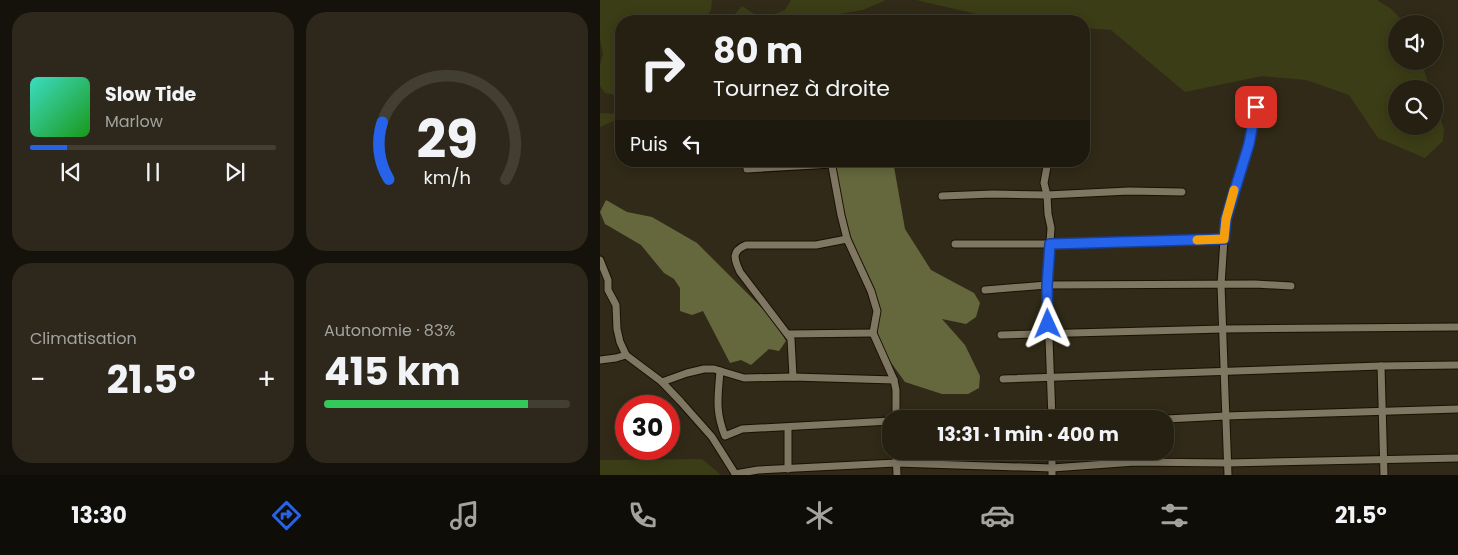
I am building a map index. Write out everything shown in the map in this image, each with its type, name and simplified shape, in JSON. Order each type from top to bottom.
[{"type":"street","points":[[1228,475],[1221,285],[1224,239],[1226,219],[1249,144],[1256,107]]},
{"type":"street","points":[[747,169],[775,167]]},
{"type":"street","points":[[833,167],[847,239],[871,291],[877,312],[873,332],[894,380],[896,410]]},
{"type":"street","points":[[1047,167],[1044,183],[1048,195],[1048,214],[1051,228],[1047,286],[1052,410]]},
{"type":"street","points":[[942,196],[993,194],[1048,195],[1129,191],[1182,192]]},
{"type":"street","points":[[793,378],[792,344],[788,334],[740,272],[735,262],[735,253],[739,248],[746,245],[816,245],[847,239]]},
{"type":"street","points":[[955,244],[1050,244],[1224,239]]},
{"type":"street","points":[[600,260],[607,276],[608,290],[616,305],[617,329],[626,355],[662,382],[714,441],[736,475],[752,470],[896,463],[1052,471],[1135,462],[1228,463],[1458,458]]},
{"type":"street","points":[[985,290],[1047,286],[1291,286]]},
{"type":"street","points":[[1001,335],[1223,329],[1458,327]]},
{"type":"street","points":[[788,334],[873,332]]},
{"type":"street","points":[[600,360],[626,355]]},
{"type":"street","points":[[1003,379],[1458,365]]},
{"type":"street","points":[[1381,366],[1384,475]]},
{"type":"street","points":[[662,382],[694,370],[704,369],[720,371],[744,378],[894,380]]},
{"type":"street","points":[[720,371],[717,410],[724,436]]},
{"type":"street","points":[[1174,419],[1458,409]]},
{"type":"street","points":[[714,441],[742,429],[882,422]]},
{"type":"street","points":[[788,427],[788,469]]},
{"type":"street","points":[[896,463],[897,475]]},
{"type":"green space","points":[[600,0],[712,0],[711,10],[707,15],[615,15],[615,95],[605,93],[600,86],[600,65],[603,54],[600,39]]},
{"type":"green space","points":[[791,0],[886,0],[863,10],[834,15],[772,15],[785,10]]},
{"type":"green space","points":[[916,0],[1377,0],[1397,15],[1388,15],[1388,70],[1424,70],[1427,80],[1388,80],[1388,135],[1443,135],[1443,126],[1444,129],[1443,141],[1425,158],[1378,138],[1349,95],[1306,80],[1262,76],[1185,92],[1111,30],[1090,28],[1090,15],[981,15]]},
{"type":"green space","points":[[742,6],[756,15],[734,15]]},
{"type":"green space","points":[[600,113],[615,114],[615,121],[600,127]]},
{"type":"green space","points":[[835,167],[894,167],[905,229],[931,270],[974,293],[980,303],[976,317],[966,324],[942,319],[965,345],[980,376],[979,388],[968,394],[942,394],[905,382],[884,353],[876,330],[869,284],[849,237]]},
{"type":"green space","points":[[606,200],[627,212],[652,217],[697,243],[774,320],[786,341],[779,351],[769,349],[751,365],[741,360],[730,363],[703,311],[692,315],[680,311],[680,288],[674,279],[664,273],[641,245],[605,224],[600,212]]},
{"type":"green space","points":[[702,459],[721,475],[600,475],[600,460]]},
{"type":"slow traffic","points":[[1197,240],[1224,239],[1226,219],[1234,190]]},
{"type":"route","points":[[1048,324],[1047,286],[1050,244],[1224,239],[1226,219],[1249,144],[1256,107]]}]
